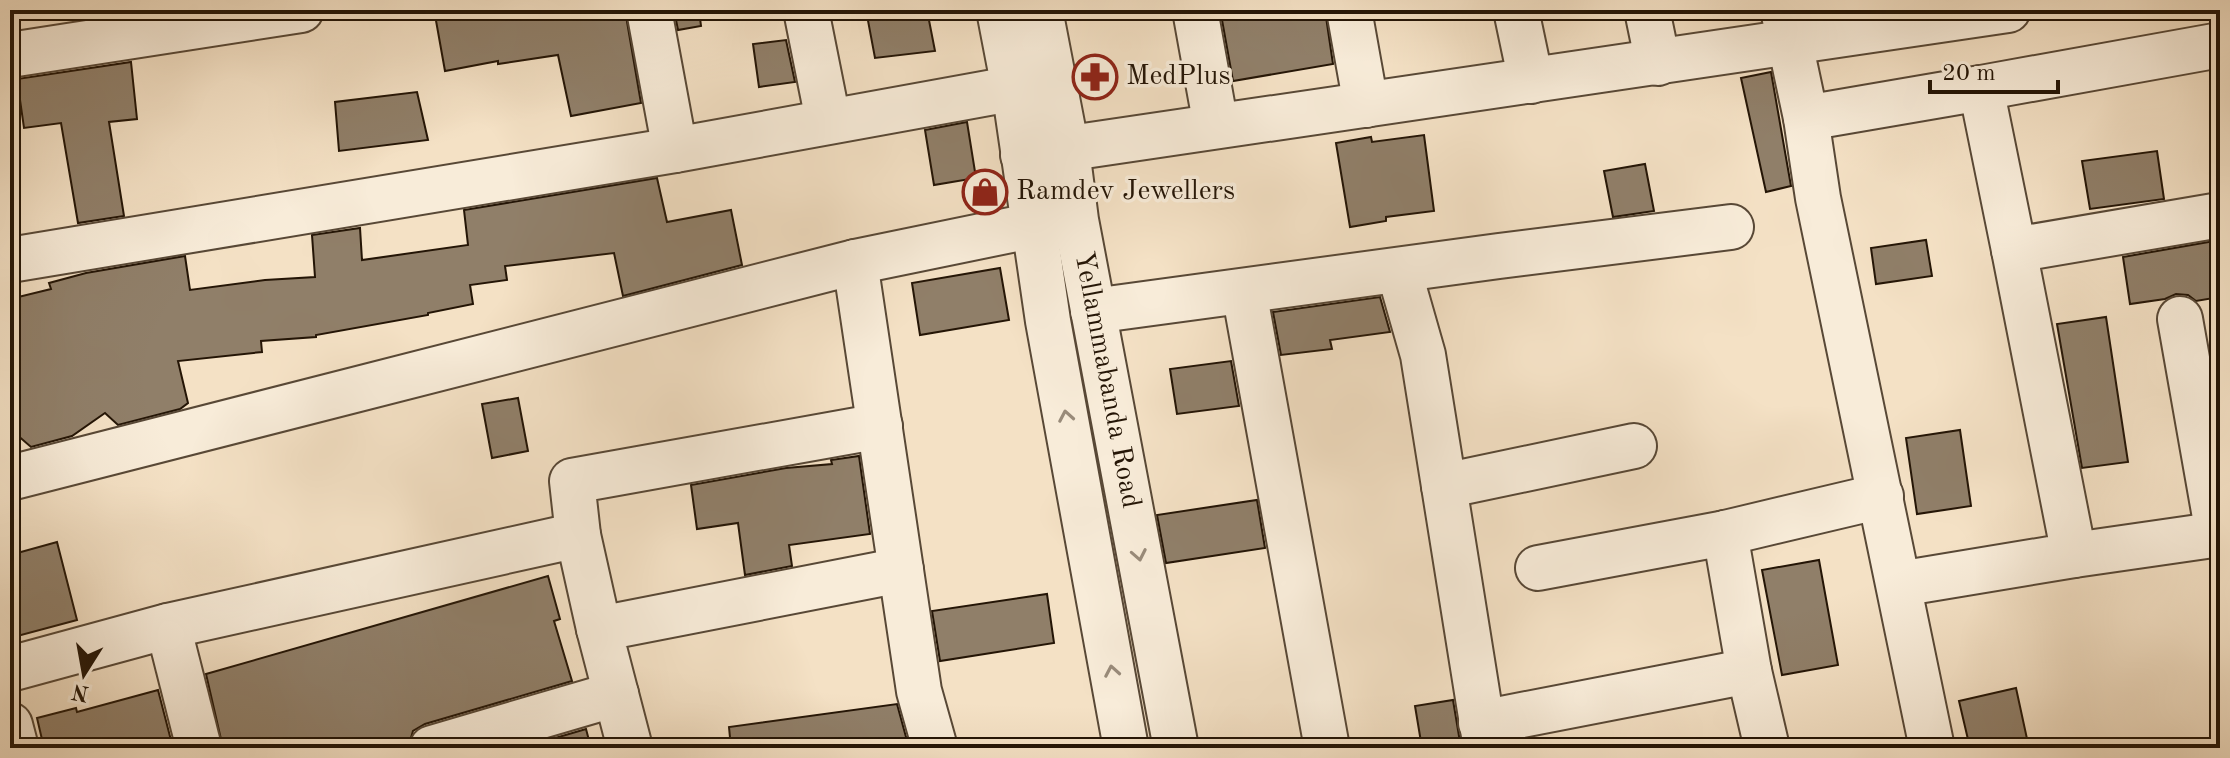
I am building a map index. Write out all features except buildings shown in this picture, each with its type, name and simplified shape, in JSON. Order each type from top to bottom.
[{"type":"street","points":[[649,10],[675,150]]},
{"type":"street","points":[[806,10],[828,120]]},
{"type":"street","name":"Yellammabanda Road","points":[[999,10],[1067,150],[1076,220],[1176,748]]},
{"type":"street","name":"Yellammabanda Road","points":[[1040,10],[1034,85],[1023,155],[1048,321],[1126,748]]},
{"type":"street","points":[[1195,10],[1216,126]]},
{"type":"street","points":[[1349,10],[1366,105]]},
{"type":"street","points":[[1516,10],[1531,81]]},
{"type":"street","points":[[1647,10],[1658,63]]},
{"type":"street","points":[[1023,155],[1658,63],[1786,27],[2008,10]]},
{"type":"street","points":[[10,55],[289,11]]},
{"type":"street","points":[[1786,27],[1806,118],[1818,198],[1932,748]]},
{"type":"street","points":[[1806,118],[2220,45]]},
{"type":"street","points":[[10,260],[675,150],[1034,85]]},
{"type":"street","points":[[1981,88],[2074,555]]},
{"type":"street","points":[[2014,250],[2220,215]]},
{"type":"street","points":[[10,478],[855,262],[1035,225]]},
{"type":"street","points":[[1093,311],[1731,227]]},
{"type":"street","points":[[855,262],[919,691],[935,748]]},
{"type":"street","points":[[1399,271],[1423,355],[1484,735],[1749,671]]},
{"type":"street","points":[[1244,291],[1327,748]]},
{"type":"street","points":[[1899,584],[2219,534],[2180,319]]},
{"type":"street","points":[[630,748],[578,535],[572,481],[880,426]]},
{"type":"street","points":[[1444,486],[1634,446]]},
{"type":"street","points":[[1538,568],[1725,533],[1881,496]]},
{"type":"street","points":[[1725,533],[1749,671],[1767,748]]},
{"type":"street","points":[[10,669],[168,626],[578,535]]},
{"type":"street","points":[[599,629],[901,570]]},
{"type":"street","points":[[168,626],[199,748]]},
{"type":"street","points":[[432,748],[616,694]]},
{"type":"street","points":[[10,725],[16,748]]},
{"type":"place","name":"MedPlus","points":[[1095,77]]},
{"type":"place","name":"Ramdev Jewellers","points":[[985,192]]}]
